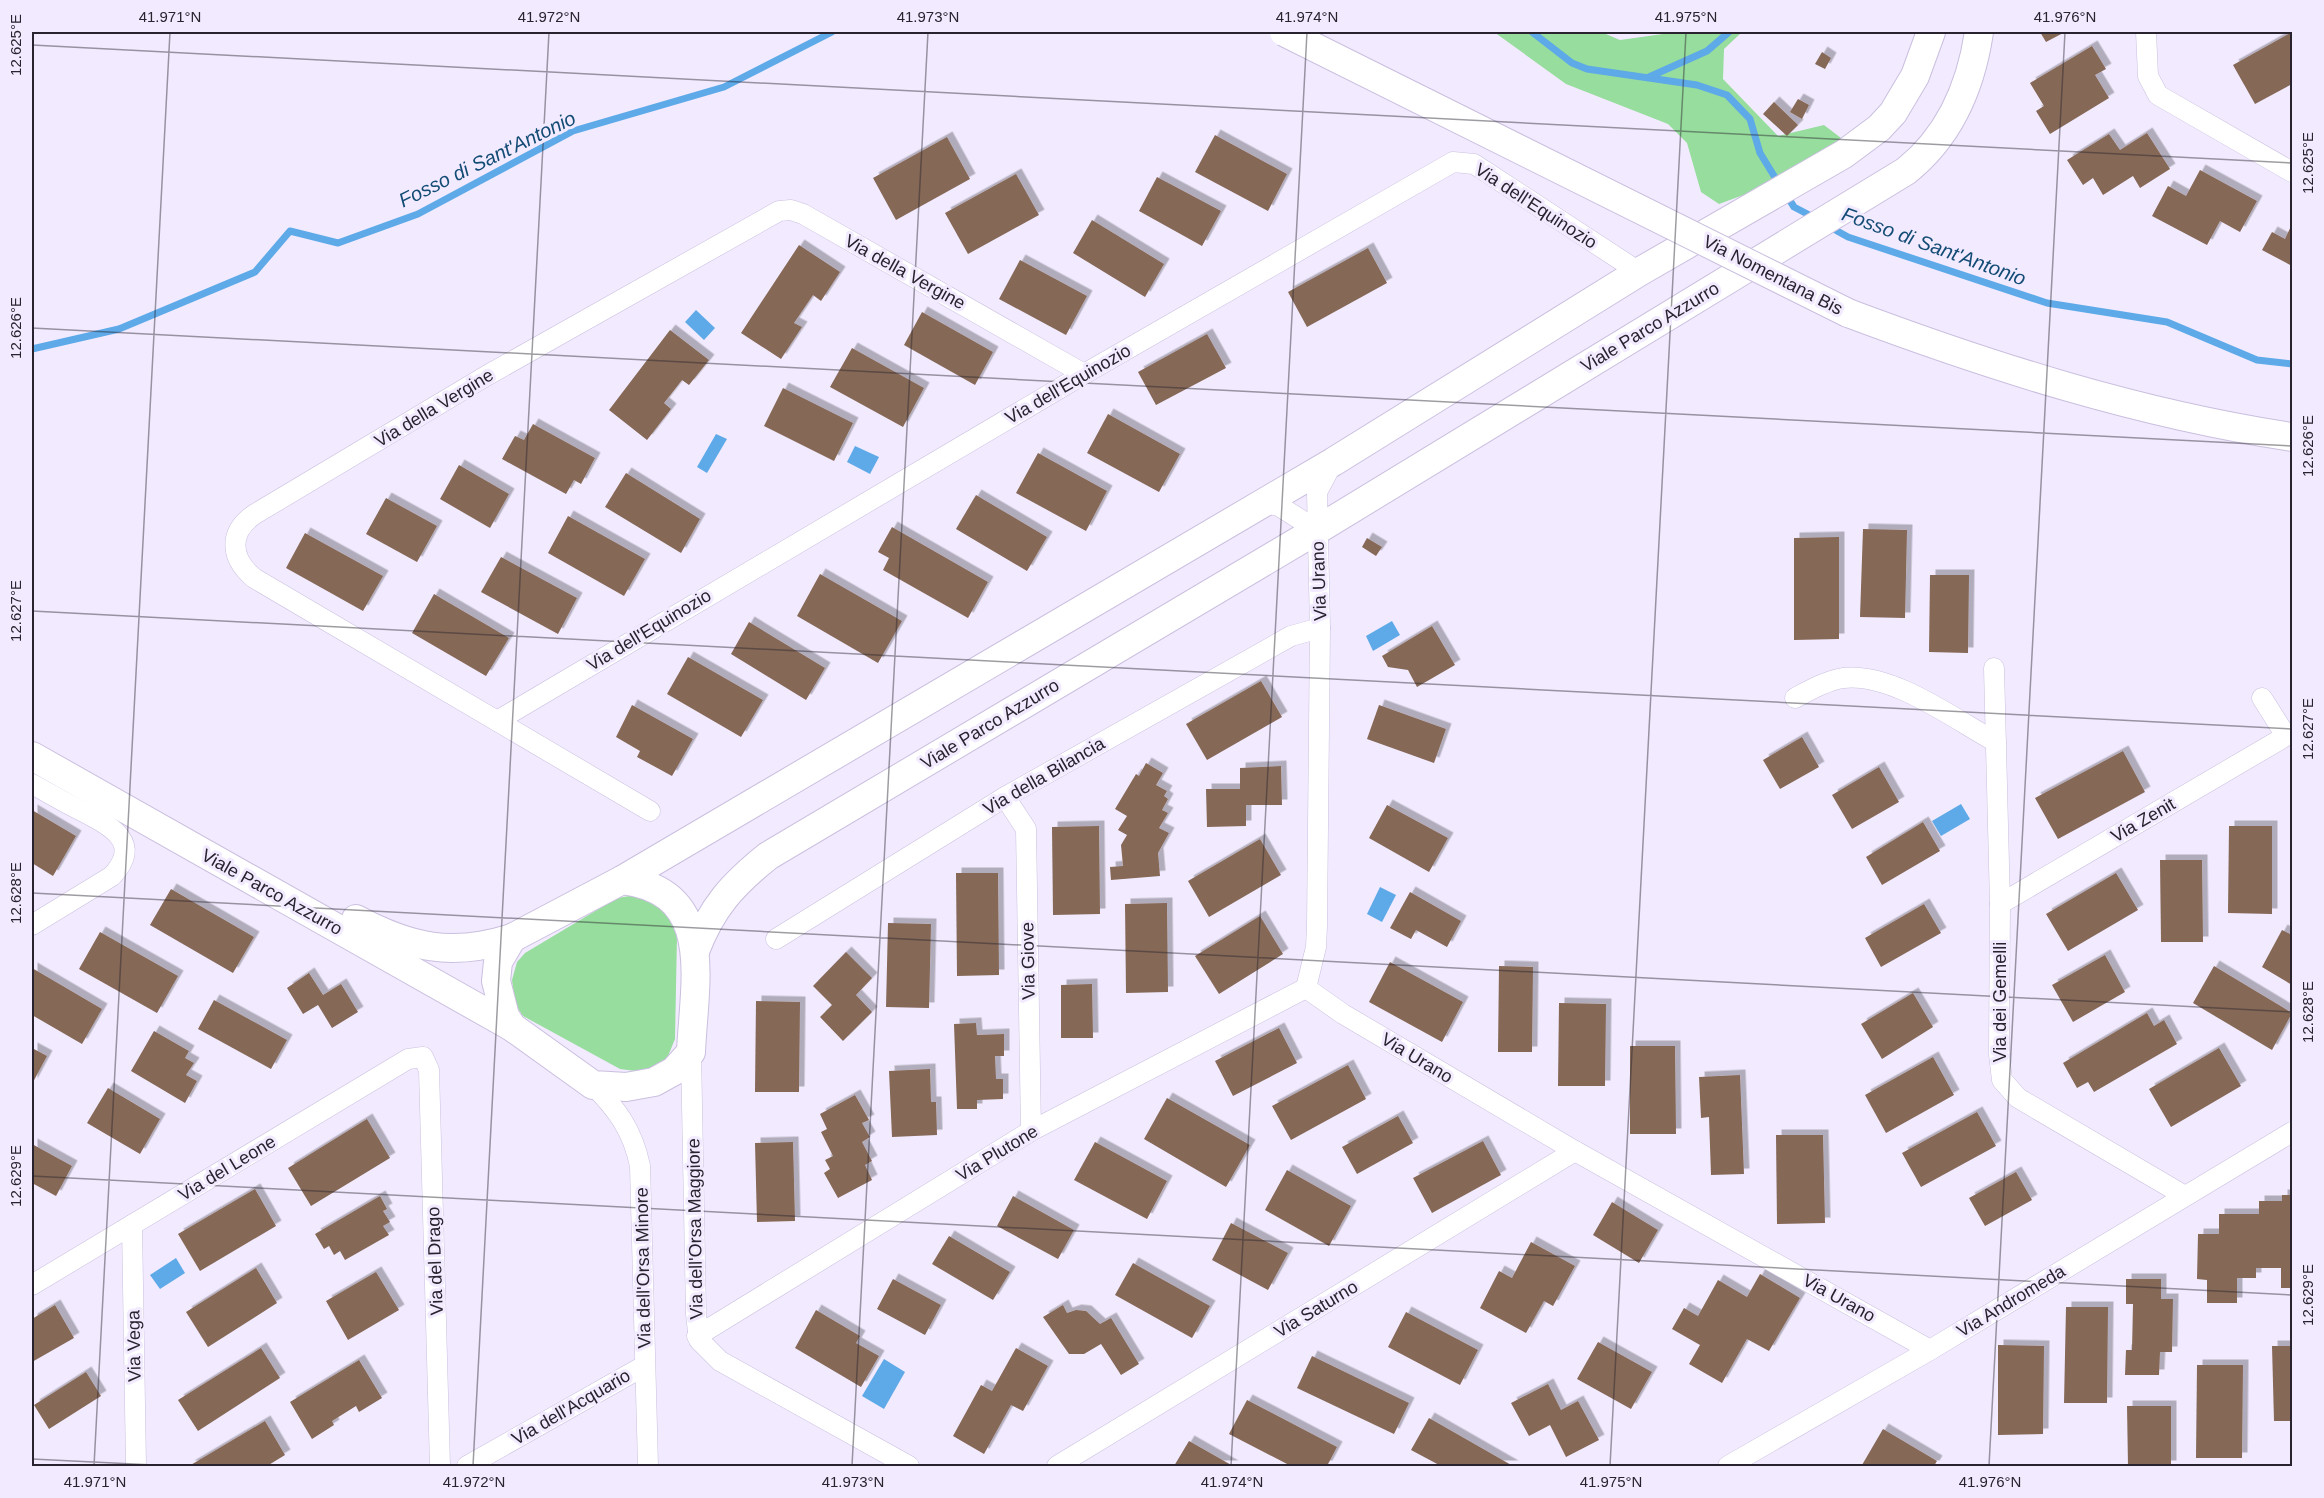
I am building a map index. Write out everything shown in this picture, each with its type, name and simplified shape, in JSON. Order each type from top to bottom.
[{"type":"street","name":"Via Nomentana Bis","points":[[1284,32],[1848,313],[1964,356],[2121,402],[2292,437]]},
{"type":"street","name":"Viale Parco Azzurro","points":[[32,741],[388,935],[446,949],[479,947],[512,938],[622,880],[1333,462],[1639,272],[1844,154],[1879,128],[1893,113],[1915,76],[1931,32]]},
{"type":"street","name":"Viale Parco Azzurro","points":[[695,951],[703,931],[723,897],[768,856],[1317,530],[1906,171],[1925,156],[1938,141],[1958,108],[1965,89],[1978,32]]},
{"type":"street","points":[[2146,32],[2148,76],[2158,95],[2292,172]]},
{"type":"street","name":"Via dell'Equinozio","points":[[497,721],[1084,374],[1453,162],[1474,164],[1639,272]]},
{"type":"street","name":"Via della Vergine","points":[[650,811],[254,578],[240,564],[236,555],[235,538],[242,525],[255,514],[486,376],[779,211],[791,210],[803,214],[1084,374]]},
{"type":"street","points":[[1317,530],[1317,492],[1333,462]]},
{"type":"street","points":[[1262,503],[1279,506],[1317,530]]},
{"type":"street","name":"Via Urano","points":[[1317,530],[1320,628],[1317,937],[1306,988],[1343,1014],[1575,1151],[1930,1350]]},
{"type":"street","name":"Via della Bilancia","points":[[776,939],[1005,796],[1291,636],[1320,628]]},
{"type":"street","name":"Via dei Gemelli","points":[[1994,668],[2000,904],[1999,1054],[2005,1085],[2018,1098],[2186,1196]]},
{"type":"street","points":[[1795,698],[1840,679],[1872,680],[1904,691],[1996,742]]},
{"type":"street","name":"Via Zenit","points":[[2000,904],[2289,734],[2262,698]]},
{"type":"street","name":"Viale Parco Azzurro","points":[[32,756],[512,1028],[593,1085]]},
{"type":"street","points":[[32,784],[108,825],[122,839],[125,853],[120,866],[112,876],[32,925]]},
{"type":"street","name":"Via Giove","points":[[1005,796],[1026,829],[1031,1131]]},
{"type":"street","name":"Viale Parco Azzurro","points":[[622,880],[652,886],[673,899],[686,919],[695,951],[692,1052]]},
{"type":"street","points":[[512,938],[498,962],[496,981],[500,1003],[512,1028]]},
{"type":"street","name":"Via Plutone","points":[[698,1336],[1031,1131],[1306,988]]},
{"type":"street","points":[[593,1085],[626,1087],[654,1082],[674,1071],[692,1052]]},
{"type":"street","name":"Via dell'Orsa Maggiore","points":[[692,1052],[698,1336],[704,1348],[720,1360],[909,1467]]},
{"type":"street","name":"Via del Leone","points":[[32,1286],[408,1059],[423,1057]]},
{"type":"street","name":"Via del Drago","points":[[423,1057],[429,1070],[440,1467]]},
{"type":"street","name":"Via dell'Orsa Minore","points":[[593,1085],[613,1106],[628,1128],[640,1166],[648,1467]]},
{"type":"street","name":"Via Andromeda","points":[[1728,1467],[1930,1350],[2292,1132]]},
{"type":"street","name":"Via Saturno","points":[[1057,1467],[1575,1151]]},
{"type":"street","name":"Via Vega","points":[[132,1225],[136,1467]]},
{"type":"street","name":"Via dell'Acquario","points":[[467,1467],[644,1366]]},
{"type":"green space","points":[[1494,32],[1601,32],[1620,40],[1677,32],[1742,32],[1724,49],[1723,79],[1778,136],[1824,125],[1841,138],[1814,169],[1719,204],[1701,192],[1687,143],[1668,124],[1566,84]]},
{"type":"green space","points":[[636,895],[668,912],[677,936],[675,1039],[666,1061],[643,1072],[620,1069],[523,1016],[515,1004],[512,980],[517,962],[525,953],[617,898]]},
{"type":"water","points":[[696,310],[715,328],[704,340],[685,322]]},
{"type":"water","points":[[716,434],[727,439],[707,473],[697,467]]},
{"type":"water","points":[[855,446],[879,457],[870,474],[847,462]]},
{"type":"water","points":[[1392,621],[1400,635],[1373,651],[1366,636]]},
{"type":"water","points":[[1961,804],[1970,819],[1941,836],[1932,821]]},
{"type":"water","points":[[1380,887],[1396,895],[1382,922],[1367,914]]},
{"type":"water","points":[[176,1258],[185,1273],[160,1289],[150,1275]]},
{"type":"water","points":[[884,1359],[905,1372],[884,1409],[862,1396]]},
{"type":"building","points":[[2040,32],[2065,32],[2046,42]]},
{"type":"building","points":[[2292,32],[2292,84],[2255,104],[2233,65]]},
{"type":"building","points":[[2092,46],[2106,69],[2095,75],[2109,98],[2050,134],[2036,111],[2044,106],[2030,83]]},
{"type":"building","points":[[1822,52],[1831,58],[1825,69],[1815,64]]},
{"type":"building","points":[[1798,99],[1809,105],[1802,119],[1790,112]]},
{"type":"building","points":[[1774,102],[1798,125],[1787,136],[1763,114]]},
{"type":"building","points":[[2147,133],[2170,169],[2140,188],[2133,176],[2103,195],[2093,178],[2083,185],[2067,160],[2109,134],[2120,150]]},
{"type":"building","points":[[1215,135],[1287,174],[1268,211],[1195,172]]},
{"type":"building","points":[[947,137],[970,179],[896,220],[873,178]]},
{"type":"building","points":[[2200,170],[2257,201],[2240,232],[2220,221],[2207,245],[2152,216],[2168,186],[2186,196]]},
{"type":"building","points":[[1016,174],[1039,215],[968,254],[945,213]]},
{"type":"building","points":[[1157,177],[1221,211],[1202,246],[1139,211]]},
{"type":"building","points":[[1092,220],[1164,264],[1145,297],[1073,253]]},
{"type":"building","points":[[2292,224],[2292,266],[2262,250],[2272,232],[2285,239]]},
{"type":"building","points":[[799,245],[840,272],[821,301],[813,295],[794,323],[802,327],[781,359],[741,333]]},
{"type":"building","points":[[1368,248],[1387,283],[1307,327],[1288,292]]},
{"type":"building","points":[[1020,260],[1087,296],[1066,335],[999,299]]},
{"type":"building","points":[[922,312],[993,352],[975,385],[904,345]]},
{"type":"building","points":[[670,330],[709,360],[689,385],[682,380],[664,403],[671,409],[647,440],[609,410]]},
{"type":"building","points":[[1207,334],[1226,368],[1156,405],[1138,372]]},
{"type":"building","points":[[852,348],[924,388],[903,427],[830,387]]},
{"type":"building","points":[[783,388],[853,423],[834,461],[764,426]]},
{"type":"building","points":[[1108,414],[1180,454],[1159,492],[1087,453]]},
{"type":"building","points":[[533,424],[595,458],[581,484],[574,480],[566,494],[502,459],[515,436],[524,440]]},
{"type":"building","points":[[1038,453],[1107,491],[1086,531],[1016,493]]},
{"type":"building","points":[[459,465],[509,494],[490,528],[440,499]]},
{"type":"building","points":[[626,473],[700,519],[681,553],[605,507]]},
{"type":"building","points":[[976,495],[1047,537],[1027,571],[956,529]]},
{"type":"building","points":[[386,498],[437,526],[417,562],[366,534]]},
{"type":"building","points":[[568,516],[645,559],[624,596],[548,553]]},
{"type":"building","points":[[892,527],[988,582],[968,618],[883,570],[889,558],[878,552]]},
{"type":"building","points":[[1863,529],[1907,530],[1905,618],[1860,617]]},
{"type":"building","points":[[305,533],[383,576],[363,611],[286,568]]},
{"type":"building","points":[[1839,537],[1839,639],[1794,640],[1794,538]]},
{"type":"building","points":[[1367,538],[1382,547],[1376,556],[1362,547]]},
{"type":"building","points":[[501,557],[577,598],[558,634],[481,592]]},
{"type":"building","points":[[820,574],[902,621],[878,663],[797,616]]},
{"type":"building","points":[[1930,575],[1969,575],[1968,653],[1929,652]]},
{"type":"building","points":[[434,594],[509,638],[486,676],[412,633]]},
{"type":"building","points":[[749,622],[825,668],[806,700],[731,654]]},
{"type":"building","points":[[1432,626],[1455,665],[1417,687],[1408,670],[1388,667],[1382,656]]},
{"type":"building","points":[[688,657],[763,700],[741,737],[667,694]]},
{"type":"building","points":[[1261,681],[1282,717],[1207,760],[1186,724]]},
{"type":"building","points":[[632,705],[693,739],[672,776],[637,757],[640,751],[616,737]]},
{"type":"building","points":[[1379,705],[1446,729],[1434,763],[1367,739]]},
{"type":"building","points":[[1802,737],[1819,767],[1780,789],[1763,760]]},
{"type":"building","points":[[2123,751],[2145,792],[2058,839],[2035,798]]},
{"type":"building","points":[[1146,763],[1163,773],[1156,785],[1167,791],[1164,796],[1168,799],[1162,810],[1168,813],[1159,828],[1169,833],[1158,853],[1160,876],[1111,880],[1110,867],[1123,866],[1121,845],[1127,835],[1118,830],[1127,816],[1115,809],[1136,774],[1139,776]]},
{"type":"building","points":[[1281,766],[1282,805],[1246,805],[1246,826],[1207,827],[1206,789],[1240,789],[1240,768]]},
{"type":"building","points":[[1879,767],[1899,802],[1852,829],[1832,795]]},
{"type":"building","points":[[1387,805],[1448,838],[1429,872],[1369,838]]},
{"type":"building","points":[[32,810],[76,836],[53,876],[32,863]]},
{"type":"building","points":[[1923,822],[1940,851],[1882,885],[1866,857]]},
{"type":"building","points":[[1099,826],[1100,914],[1053,915],[1052,827]]},
{"type":"building","points":[[2229,826],[2272,826],[2272,914],[2228,913]]},
{"type":"building","points":[[1260,839],[1281,875],[1209,917],[1188,881]]},
{"type":"building","points":[[2160,860],[2202,860],[2203,942],[2161,942]]},
{"type":"building","points":[[956,873],[998,873],[999,975],[957,976]]},
{"type":"building","points":[[2116,873],[2138,910],[2068,951],[2046,914]]},
{"type":"building","points":[[171,889],[254,937],[233,973],[150,925]]},
{"type":"building","points":[[1410,892],[1461,921],[1447,947],[1416,930],[1411,939],[1390,928]]},
{"type":"building","points":[[1167,903],[1168,992],[1126,993],[1125,904]]},
{"type":"building","points":[[1924,904],[1941,933],[1881,967],[1865,938]]},
{"type":"building","points":[[1260,916],[1283,954],[1219,994],[1195,956]]},
{"type":"building","points":[[888,923],[931,924],[929,1008],[886,1007]]},
{"type":"building","points":[[2282,930],[2292,935],[2292,985],[2262,967]]},
{"type":"building","points":[[100,932],[178,976],[157,1013],[79,969]]},
{"type":"building","points":[[846,952],[872,978],[856,995],[872,1012],[843,1041],[820,1017],[832,1005],[813,986]]},
{"type":"building","points":[[2105,955],[2125,992],[2073,1022],[2052,985]]},
{"type":"building","points":[[1390,962],[1463,1002],[1442,1042],[1369,1002]]},
{"type":"building","points":[[1499,966],[1533,967],[1532,1052],[1498,1052]]},
{"type":"building","points":[[2214,966],[2292,1013],[2272,1050],[2193,1003]]},
{"type":"building","points":[[32,968],[102,1009],[82,1044],[32,1015]]},
{"type":"building","points":[[309,973],[323,995],[341,984],[358,1012],[332,1028],[318,1005],[303,1014],[287,988]]},
{"type":"building","points":[[1092,984],[1093,1038],[1061,1038],[1061,985]]},
{"type":"building","points":[[1913,993],[1933,1027],[1882,1059],[1861,1024]]},
{"type":"building","points":[[214,1000],[287,1040],[271,1069],[198,1029]]},
{"type":"building","points":[[756,1001],[800,1002],[799,1092],[755,1092]]},
{"type":"building","points":[[1559,1003],[1606,1004],[1605,1086],[1558,1086]]},
{"type":"building","points":[[2147,1013],[2154,1026],[2164,1020],[2177,1044],[2094,1092],[2088,1082],[2077,1088],[2063,1063]]},
{"type":"building","points":[[976,1023],[977,1035],[1004,1034],[1004,1056],[995,1056],[996,1079],[1003,1079],[1003,1099],[977,1100],[977,1109],[957,1109],[954,1024]]},
{"type":"building","points":[[1279,1028],[1297,1063],[1233,1096],[1215,1061]]},
{"type":"building","points":[[154,1031],[189,1051],[185,1058],[194,1063],[186,1075],[197,1081],[185,1103],[131,1071]]},
{"type":"building","points":[[1630,1046],[1675,1046],[1676,1134],[1630,1134]]},
{"type":"building","points":[[32,1048],[47,1056],[32,1084]]},
{"type":"building","points":[[2219,1048],[2241,1086],[2171,1127],[2149,1089]]},
{"type":"building","points":[[1933,1057],[1954,1095],[1886,1133],[1865,1095]]},
{"type":"building","points":[[1348,1065],[1366,1099],[1291,1140],[1272,1106]]},
{"type":"building","points":[[930,1069],[931,1102],[936,1102],[937,1135],[892,1137],[889,1071]]},
{"type":"building","points":[[1740,1075],[1744,1174],[1711,1175],[1709,1117],[1701,1118],[1699,1077]]},
{"type":"building","points":[[108,1088],[160,1119],[140,1154],[87,1123]]},
{"type":"building","points":[[855,1095],[869,1120],[862,1123],[870,1137],[862,1142],[872,1161],[865,1165],[872,1180],[838,1198],[824,1173],[830,1169],[825,1160],[833,1156],[821,1132],[827,1129],[820,1114]]},
{"type":"building","points":[[1167,1098],[1250,1145],[1226,1187],[1144,1139]]},
{"type":"building","points":[[1977,1112],[1996,1146],[1921,1187],[1902,1153]]},
{"type":"building","points":[[1398,1116],[1413,1143],[1357,1174],[1342,1147]]},
{"type":"building","points":[[367,1119],[390,1158],[311,1206],[288,1168]]},
{"type":"building","points":[[1776,1135],[1823,1135],[1825,1223],[1777,1224]]},
{"type":"building","points":[[1483,1141],[1501,1175],[1432,1213],[1413,1178]]},
{"type":"building","points":[[793,1142],[795,1221],[757,1222],[755,1143]]},
{"type":"building","points":[[1095,1142],[1167,1181],[1147,1219],[1074,1180]]},
{"type":"building","points":[[32,1144],[72,1166],[56,1196],[32,1183]]},
{"type":"building","points":[[1287,1170],[1351,1206],[1329,1246],[1265,1210]]},
{"type":"building","points":[[2016,1172],[2032,1200],[1985,1226],[1969,1198]]},
{"type":"building","points":[[255,1189],[276,1226],[200,1271],[178,1234]]},
{"type":"building","points":[[2282,1195],[2292,1195],[2292,1288],[2281,1288],[2281,1268],[2256,1268],[2256,1278],[2237,1278],[2237,1303],[2207,1303],[2207,1280],[2197,1279],[2198,1234],[2219,1234],[2219,1214],[2259,1214],[2259,1201],[2282,1201]]},
{"type":"building","points":[[380,1196],[387,1209],[383,1211],[390,1222],[383,1226],[389,1235],[345,1260],[340,1251],[334,1255],[329,1246],[324,1249],[315,1234]]},
{"type":"building","points":[[1013,1196],[1074,1230],[1058,1259],[997,1226]]},
{"type":"building","points":[[1612,1202],[1658,1230],[1639,1263],[1593,1235]]},
{"type":"building","points":[[1231,1223],[1288,1253],[1268,1290],[1212,1260]]},
{"type":"building","points":[[949,1236],[1010,1272],[993,1300],[932,1264]]},
{"type":"building","points":[[1531,1242],[1575,1266],[1553,1306],[1544,1301],[1526,1333],[1480,1308],[1499,1271],[1512,1278]]},
{"type":"building","points":[[1133,1263],[1210,1306],[1192,1338],[1115,1295]]},
{"type":"building","points":[[256,1268],[277,1303],[208,1347],[186,1312]]},
{"type":"building","points":[[376,1272],[399,1310],[348,1340],[326,1301]]},
{"type":"building","points":[[1760,1274],[1800,1298],[1769,1351],[1747,1339],[1722,1383],[1689,1364],[1700,1345],[1672,1329],[1684,1308],[1698,1316],[1718,1280],[1747,1297]]},
{"type":"building","points":[[893,1279],[941,1305],[925,1335],[877,1309]]},
{"type":"building","points":[[2126,1279],[2161,1279],[2161,1299],[2173,1299],[2172,1352],[2160,1352],[2159,1375],[2125,1375],[2126,1350],[2132,1350],[2133,1304],[2126,1304]]},
{"type":"building","points":[[55,1305],[74,1338],[32,1362],[32,1319]]},
{"type":"building","points":[[1063,1305],[1067,1313],[1076,1310],[1086,1311],[1100,1324],[1111,1318],[1139,1364],[1121,1375],[1101,1344],[1084,1354],[1069,1354],[1043,1317]]},
{"type":"building","points":[[2066,1307],[2108,1307],[2107,1403],[2064,1403]]},
{"type":"building","points":[[816,1310],[860,1336],[856,1343],[879,1356],[861,1387],[795,1348]]},
{"type":"building","points":[[1406,1312],[1478,1350],[1460,1385],[1388,1347]]},
{"type":"building","points":[[1598,1342],[1652,1372],[1631,1409],[1577,1379]]},
{"type":"building","points":[[1998,1345],[2044,1346],[2043,1434],[1998,1435]]},
{"type":"building","points":[[2272,1346],[2292,1346],[2292,1421],[2274,1421]]},
{"type":"building","points":[[261,1348],[280,1378],[198,1431],[178,1400]]},
{"type":"building","points":[[1016,1348],[1048,1366],[1023,1411],[1011,1405],[984,1454],[953,1436],[981,1385],[992,1391]]},
{"type":"building","points":[[1312,1356],[1409,1403],[1394,1434],[1297,1388]]},
{"type":"building","points":[[359,1360],[382,1398],[359,1412],[356,1406],[332,1421],[334,1425],[312,1439],[290,1402]]},
{"type":"building","points":[[2197,1365],[2243,1365],[2242,1458],[2196,1458]]},
{"type":"building","points":[[86,1372],[101,1396],[49,1429],[34,1405]]},
{"type":"building","points":[[1548,1384],[1561,1410],[1578,1401],[1599,1440],[1566,1457],[1550,1425],[1529,1436],[1511,1403]]},
{"type":"building","points":[[1247,1400],[1337,1447],[1327,1466],[1291,1466],[1229,1434]]},
{"type":"building","points":[[2127,1406],[2171,1406],[2171,1466],[2128,1466]]},
{"type":"building","points":[[1429,1418],[1513,1466],[1441,1466],[1411,1450]]},
{"type":"building","points":[[265,1421],[285,1455],[267,1466],[189,1466]]},
{"type":"building","points":[[1883,1429],[1937,1461],[1934,1466],[1862,1465]]},
{"type":"building","points":[[1189,1441],[1233,1466],[1174,1466]]},
{"type":"waterway","name":"Fosso di Sant'Antonio","points":[[32,349],[119,329],[255,272],[290,231],[338,243],[418,214],[573,131],[724,87],[832,32]]},
{"type":"waterway","name":"Fosso di Sant'Antonio","points":[[1532,32],[1572,63],[1587,69],[1697,85],[1727,95],[1750,119],[1760,153],[1779,184]]},
{"type":"waterway","points":[[1649,77],[1707,51],[1729,32]]},
{"type":"waterway","name":"Fosso di Sant'Antonio","points":[[1787,196],[1794,207],[1815,218]]},
{"type":"waterway","name":"Fosso di Sant'Antonio","points":[[1830,227],[1848,237],[2047,303],[2167,322],[2257,360],[2292,364]]}]
